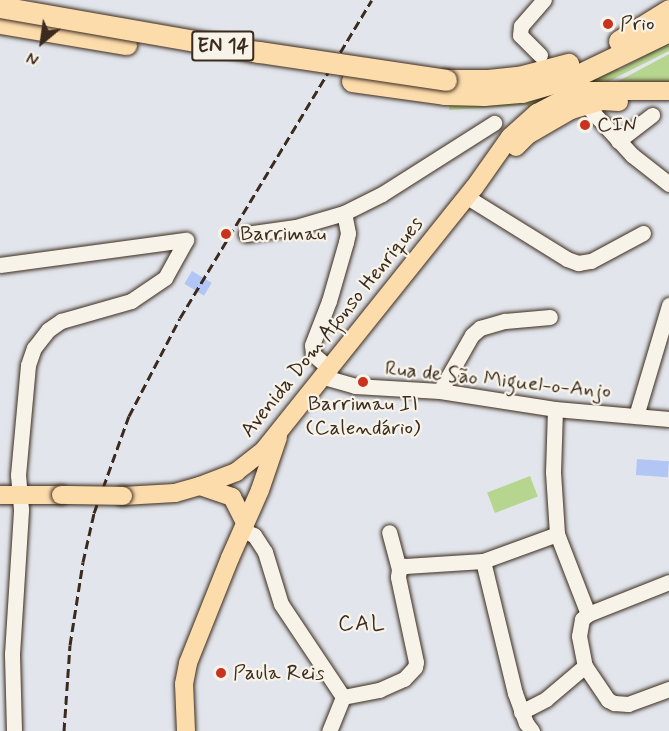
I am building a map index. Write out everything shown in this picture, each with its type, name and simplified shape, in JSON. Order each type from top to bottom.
[{"type":"highway","name":"EN 14","points":[[0,8],[271,54],[484,95],[522,92],[558,82],[605,64],[669,31]]},
{"type":"highway","name":"EN 14","points":[[0,23],[445,87],[552,69],[584,59],[611,46],[669,10]]},
{"type":"main road","name":"Avenida Dom Afonso Henriques","points":[[600,99],[669,91]]},
{"type":"main road","name":"Avenida Dom Afonso Henriques","points":[[0,495],[166,494],[200,486],[243,467],[279,435],[470,192],[510,136],[537,112],[569,96],[669,103]]},
{"type":"main road","points":[[186,731],[184,684],[188,663],[275,453],[279,435]]},
{"type":"main road","points":[[238,505],[243,467],[258,473],[260,490]]},
{"type":"main road","points":[[200,486],[232,497],[238,505],[244,526]]},
{"type":"street","points":[[540,55],[520,35],[521,26],[544,0]]},
{"type":"street","points":[[600,99],[618,141],[669,184]]},
{"type":"street","points":[[600,99],[618,141]]},
{"type":"street","points":[[618,141],[652,115]]},
{"type":"street","points":[[246,234],[296,227],[344,213],[382,194],[494,123]]},
{"type":"street","points":[[470,192],[567,259],[578,263],[591,261],[643,233]]},
{"type":"street","points":[[327,373],[313,354],[312,345],[329,302],[346,242],[348,223],[344,213]]},
{"type":"street","points":[[0,265],[186,240],[165,278],[131,301],[61,321],[39,338],[28,365],[18,475],[21,495],[12,654],[14,731]]},
{"type":"street","points":[[636,416],[669,304]]},
{"type":"street","points":[[440,391],[472,335],[480,328],[505,321],[550,317]]},
{"type":"street","name":"Rua de São Miguel-o-Anjo","points":[[327,373],[369,388],[440,391],[555,409],[669,419]]},
{"type":"street","points":[[555,409],[553,472],[556,534],[588,614]]},
{"type":"street","points":[[244,526],[254,535],[265,552],[281,604],[343,697]]},
{"type":"street","points":[[343,697],[379,690],[404,679],[415,667],[416,662],[398,577],[399,569],[389,532]]},
{"type":"street","points":[[399,569],[405,566],[483,561],[556,534]]},
{"type":"street","points":[[483,561],[504,655],[526,724]]},
{"type":"street","points":[[669,582],[588,614],[579,627],[580,646],[585,666],[603,694],[614,704],[628,704],[669,689]]},
{"type":"street","points":[[526,724],[546,699],[585,666]]},
{"type":"street","points":[[329,731],[343,697]]},
{"type":"green space","points":[[669,42],[669,51],[611,80],[531,111],[527,105],[449,110],[450,103],[520,101],[557,94],[617,68],[619,70]]},
{"type":"green space","points":[[669,54],[669,84],[615,83]]},
{"type":"green space","points":[[530,476],[538,497],[495,513],[487,492]]},
{"type":"building","points":[[192,271],[212,283],[204,296],[184,284]]},
{"type":"building","points":[[637,459],[669,461],[668,477],[636,475]]},
{"type":"railway","points":[[64,731],[70,645],[83,562],[94,513],[129,416],[180,318],[372,0]]},
{"type":"place","name":"Prio","points":[[608,24]]},
{"type":"place","name":"CIN","points":[[585,125]]},
{"type":"place","name":"Barrimau","points":[[226,234]]},
{"type":"place","name":"Barrimau II (Calendário)","points":[[363,382]]},
{"type":"place","name":"Paula Reis","points":[[221,673]]},
{"type":"district","name":"CAL","points":[[362,625]]}]
